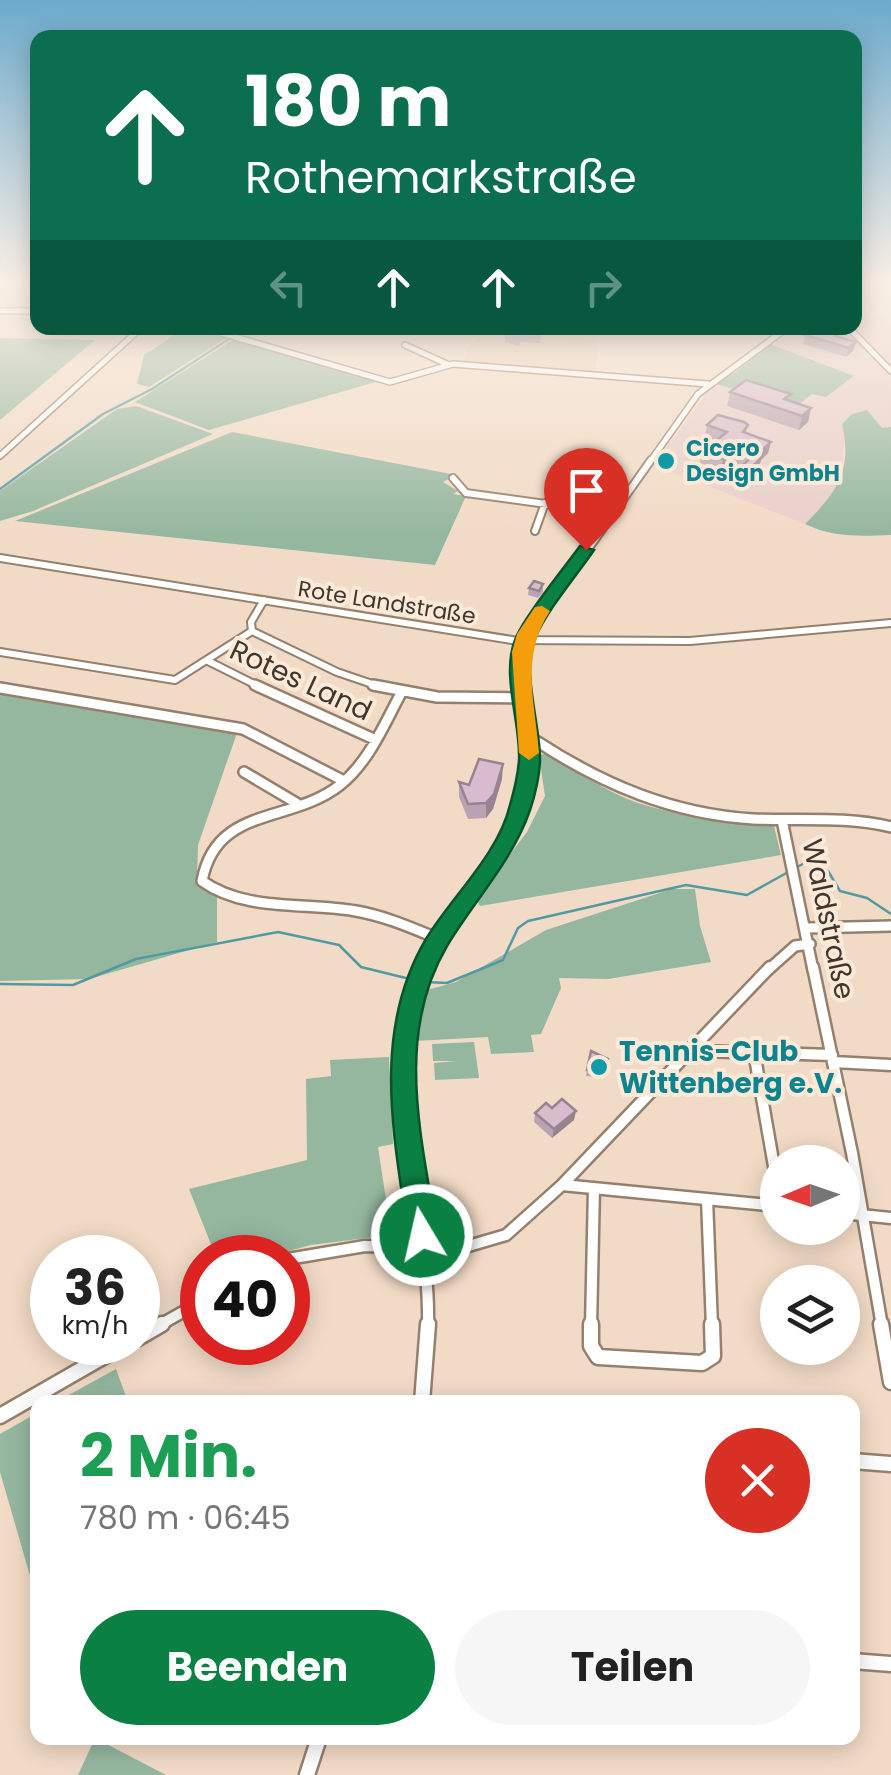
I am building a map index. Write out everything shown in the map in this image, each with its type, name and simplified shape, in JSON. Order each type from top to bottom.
[{"type":"street","points":[[0,456],[98,367]]},
{"type":"street","points":[[339,367],[390,382],[443,367]]},
{"type":"street","points":[[474,367],[708,384]]},
{"type":"street","points":[[423,1395],[430,1335],[424,1248],[402,1088],[405,1029],[416,988],[439,938],[506,839],[524,800],[530,760],[524,640],[646,465],[708,384],[732,367]]},
{"type":"street","points":[[453,478],[466,493],[612,513]]},
{"type":"street","points":[[535,531],[545,503]]},
{"type":"street","name":"Rote Landstraße","points":[[0,558],[524,640],[690,641],[891,622]]},
{"type":"street","name":"Rotes Land","points":[[252,631],[251,622],[264,600]]},
{"type":"street","name":"Rotes Land","points":[[0,652],[167,681],[179,679],[252,631]]},
{"type":"street","name":"Rotes Land","points":[[252,631],[343,674],[400,694],[458,700],[524,698]]},
{"type":"street","name":"Rotes Land","points":[[208,661],[326,720],[376,740]]},
{"type":"street","points":[[0,688],[244,729],[344,781]]},
{"type":"street","points":[[400,694],[376,740],[344,781],[222,838],[201,876],[205,886],[219,892],[284,905],[359,912],[439,938]]},
{"type":"street","points":[[538,742],[589,776],[644,800],[710,814],[782,820],[846,819],[891,827]]},
{"type":"street","points":[[244,772],[298,804]]},
{"type":"street","name":"Waldstraße","points":[[782,820],[833,1058],[891,1382]]},
{"type":"street","points":[[807,928],[891,926]]},
{"type":"street","points":[[310,1255],[343,1248],[441,1251],[501,1238],[562,1185],[788,950],[810,944]]},
{"type":"street","points":[[692,1047],[702,1052],[754,1052],[891,1065]]},
{"type":"street","points":[[754,1052],[770,1145]]},
{"type":"street","points":[[562,1185],[760,1204]]},
{"type":"street","points":[[594,1188],[591,1349],[598,1356],[702,1363],[713,1356],[707,1200]]},
{"type":"street","points":[[860,1216],[891,1218]]},
{"type":"street","points":[[37,1395],[89,1365]]},
{"type":"street","points":[[0,1416],[30,1399]]},
{"type":"street","points":[[860,1462],[891,1464]]},
{"type":"street","points":[[860,1662],[891,1664]]},
{"type":"street","points":[[307,1775],[318,1745]]},
{"type":"shaded area","points":[[513,367],[596,367],[595,373]]},
{"type":"shaded area","points":[[827,367],[881,367],[891,377],[891,427],[845,437],[840,483],[835,494],[805,524],[654,465],[714,383],[813,394],[853,377]]},
{"type":"green space","points":[[0,367],[63,367],[0,420]]},
{"type":"green space","points":[[141,367],[181,367],[149,387],[137,384]]},
{"type":"green space","points":[[190,367],[330,367],[379,381],[209,430],[135,402]]},
{"type":"green space","points":[[742,367],[830,367],[854,376],[826,397],[812,394],[794,408],[714,383]]},
{"type":"green space","points":[[136,406],[213,434],[33,511],[0,521],[0,491],[117,409]]},
{"type":"green space","points":[[867,410],[882,428],[891,427],[891,535],[837,534],[805,524],[839,480],[845,455],[842,424],[852,414]]},
{"type":"green space","points":[[232,432],[456,475],[443,482],[458,491],[453,494],[466,496],[435,565],[15,521]]},
{"type":"green space","points":[[0,691],[237,733],[198,845],[197,883],[217,896],[217,942],[89,979],[0,981]]},
{"type":"green space","points":[[546,753],[635,802],[686,815],[774,826],[781,855],[480,906],[476,899],[527,832],[545,796],[539,756]]},
{"type":"green space","points":[[672,889],[695,889],[700,926],[711,962],[608,979],[559,978],[561,988],[541,1034],[531,1035],[534,1052],[491,1054],[488,1037],[415,1041],[427,990],[456,982],[546,930]]},
{"type":"green space","points":[[474,1042],[479,1078],[435,1080],[434,1063],[456,1061],[433,1061],[432,1044]]},
{"type":"green space","points":[[389,1057],[393,1144],[378,1147],[388,1213],[383,1236],[310,1245],[310,1235],[207,1235],[189,1189],[307,1160],[306,1079],[331,1076],[330,1060]]},
{"type":"green space","points":[[116,1369],[125,1395],[69,1395]]},
{"type":"green space","points":[[30,1417],[30,1576],[0,1472],[0,1434]]},
{"type":"green space","points":[[92,1745],[108,1745],[166,1775],[78,1775]]},
{"type":"building","points":[[746,380],[791,394],[784,399],[811,408],[802,416],[730,392]]},
{"type":"building","points":[[718,415],[744,422],[748,425],[743,432],[771,442],[755,456],[761,458],[749,470],[741,467],[751,457],[731,451],[723,459],[702,452],[727,432],[707,425]]},
{"type":"building","points":[[534,581],[543,584],[539,591],[529,588]]},
{"type":"building","points":[[479,759],[503,764],[494,794],[486,803],[468,804],[459,782],[469,785]]},
{"type":"building","points":[[591,1051],[608,1059],[606,1071],[587,1070]]},
{"type":"building","points":[[562,1099],[576,1111],[554,1129],[535,1113],[546,1103],[552,1108]]},
{"type":"waterway","points":[[0,489],[103,414],[186,367]]},
{"type":"waterway","points":[[426,982],[447,983],[503,960],[518,928],[528,921],[686,885],[747,895],[808,861],[828,871],[840,891],[867,898],[891,914]]},
{"type":"waterway","points":[[0,984],[73,985],[136,959],[278,932],[339,945],[361,967],[418,981]]},
{"type":"slow traffic","points":[[529,753],[521,652],[526,634],[542,611]]},
{"type":"place","name":"Cicero Design GmbH","points":[[666,461]]},
{"type":"place","name":"Tennis-Club Wittenberg e.V.","points":[[599,1067]]},
{"type":"route","points":[[422,1235],[403,1106],[402,1057],[408,1016],[434,946],[500,849],[520,810],[530,760],[521,652],[524,640],[586,550]]}]
